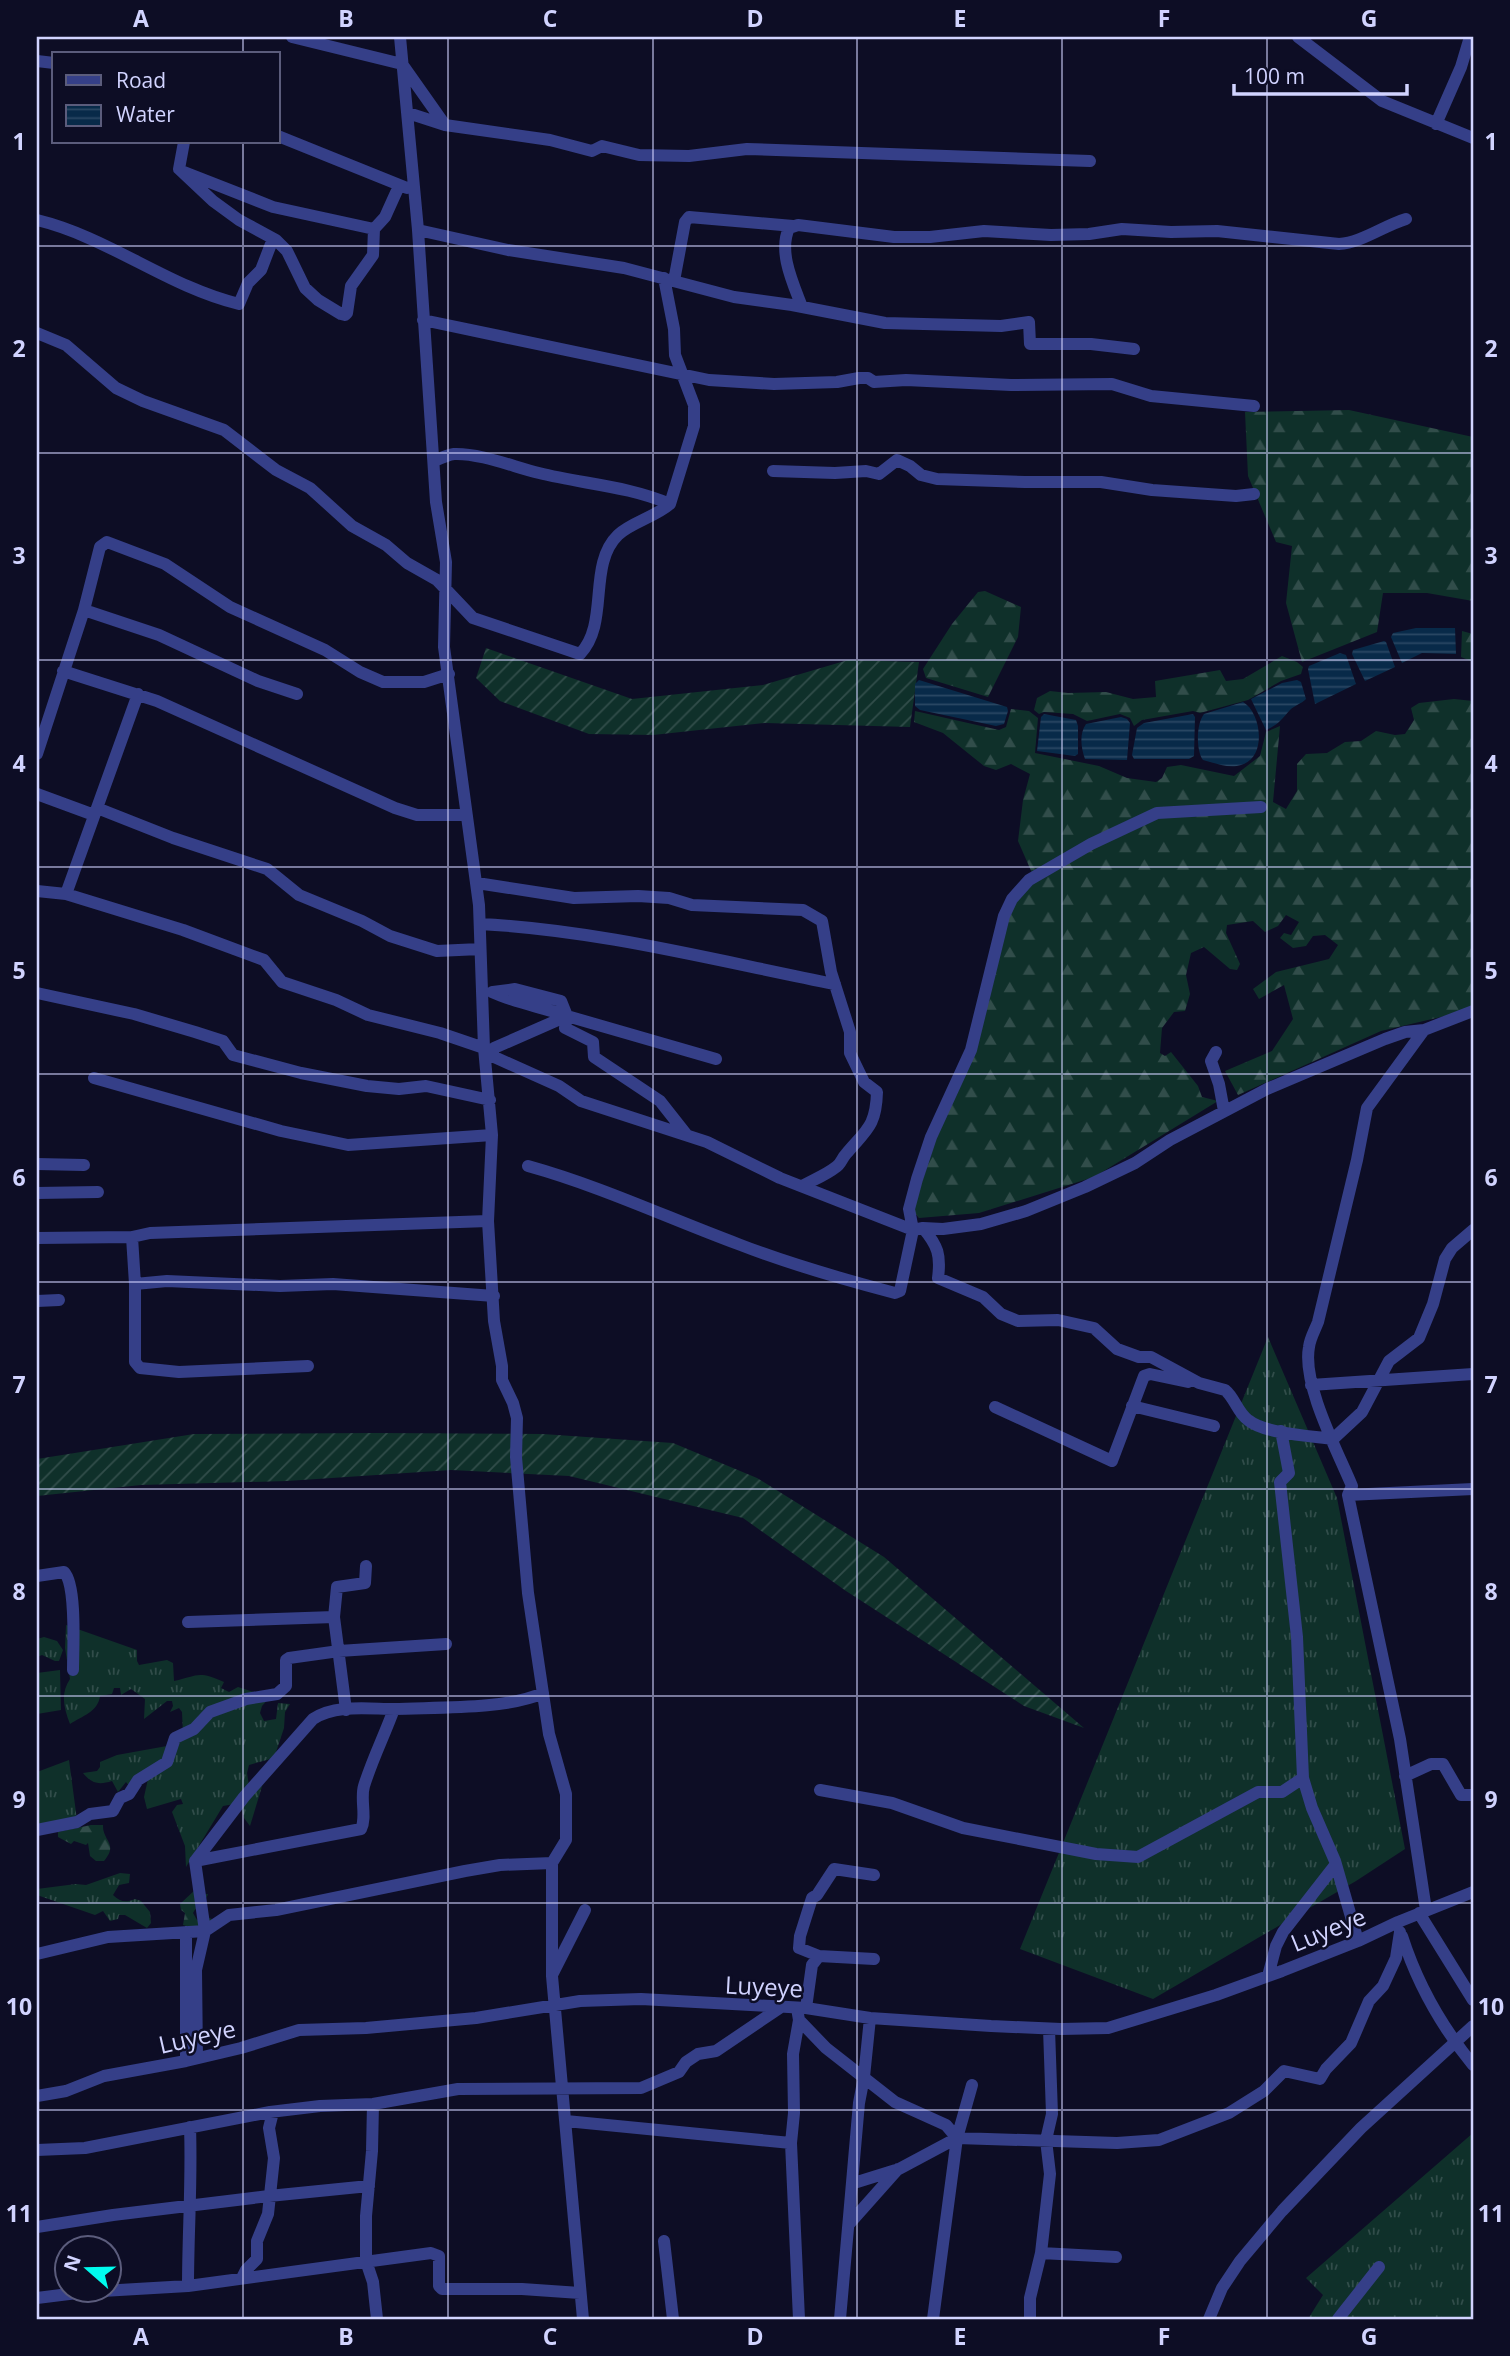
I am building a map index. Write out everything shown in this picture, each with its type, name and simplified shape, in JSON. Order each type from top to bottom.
[{"type":"street","points":[[292,37],[402,64],[445,125]]},
{"type":"street","points":[[400,37],[418,230],[436,502],[446,562],[444,647],[477,883],[480,949],[487,988],[492,1135],[488,1221],[494,1321],[502,1380],[517,1418],[516,1457],[523,1545],[542,1693],[549,1734],[566,1794],[566,1840],[552,1863],[552,1976],[583,2319]]},
{"type":"street","points":[[1298,37],[1382,101],[1473,138]]},
{"type":"street","points":[[1436,124],[1471,37]]},
{"type":"street","points":[[408,113],[445,125],[558,142],[592,150],[602,146],[639,155],[689,156],[747,149],[1090,161]]},
{"type":"street","points":[[280,137],[414,190]]},
{"type":"street","points":[[184,144],[178,168],[212,201],[239,220],[276,240],[287,251],[305,288],[318,300],[345,315],[349,307],[351,286],[373,255],[374,229],[384,217],[399,186]]},
{"type":"street","points":[[183,172],[273,206],[374,229]]},
{"type":"street","points":[[37,333],[66,345],[116,387],[143,401],[225,430],[276,470],[310,488],[352,526],[386,545],[407,563],[444,586],[473,618],[580,654],[591,634],[609,547],[618,534],[661,512],[670,504],[694,426],[694,405],[675,355],[669,280],[685,222],[689,217],[894,237],[930,237],[984,231],[1089,234],[1122,229],[1217,231],[1339,244],[1352,243],[1387,225],[1406,219]]},
{"type":"street","points":[[37,220],[73,233],[209,294],[239,304],[248,283],[261,270],[271,244],[276,240]]},
{"type":"street","points":[[793,226],[785,236],[786,258],[802,307]]},
{"type":"street","points":[[418,230],[477,244],[613,266],[723,295],[885,323],[1001,326],[1029,322],[1030,344],[1091,344],[1134,349]]},
{"type":"street","points":[[424,320],[709,380],[774,384],[837,383],[868,378],[874,382],[906,380],[1011,385],[1112,384],[1151,396],[1254,406]]},
{"type":"street","points":[[434,461],[459,454],[541,474],[649,495],[670,504]]},
{"type":"street","points":[[773,471],[866,471],[879,474],[897,460],[921,475],[937,479],[1101,482],[1152,490],[1236,496],[1254,494]]},
{"type":"street","points":[[37,754],[100,547],[107,542],[165,564],[230,607],[325,650],[360,672],[383,682],[424,682],[449,674]]},
{"type":"street","points":[[83,610],[159,635],[258,681],[297,694]]},
{"type":"street","points":[[64,671],[138,694],[396,808],[417,815],[466,815]]},
{"type":"street","points":[[66,894],[138,694]]},
{"type":"street","points":[[37,794],[96,811],[267,869],[299,895],[362,921],[390,936],[437,951],[480,949]]},
{"type":"street","points":[[528,1166],[579,1180],[756,1251],[895,1293],[900,1291],[918,1229],[909,1209],[917,1179],[931,1137],[971,1050],[1004,916],[1012,899],[1029,880],[1091,844],[1157,813],[1262,807]]},
{"type":"street","points":[[477,883],[573,898],[648,896],[669,898],[691,905],[803,911],[822,921],[835,984],[850,1032],[850,1052],[864,1082],[877,1092],[876,1107],[865,1135],[845,1154],[839,1166],[802,1186]]},
{"type":"street","points":[[37,891],[66,894],[158,922],[264,960],[282,982],[337,1000],[368,1015],[440,1033],[488,1052],[559,1086],[581,1101],[707,1142],[802,1186],[918,1229],[932,1238],[941,1258],[938,1278],[983,1297],[1001,1314],[1018,1321],[1058,1320],[1094,1328],[1117,1349],[1139,1357],[1152,1357],[1199,1383]]},
{"type":"street","points":[[480,924],[545,929],[626,942],[835,984]]},
{"type":"street","points":[[487,988],[512,1001],[533,1004],[716,1059]]},
{"type":"street","points":[[37,993],[134,1014],[195,1032],[223,1041],[233,1055],[301,1073],[367,1086],[399,1089],[426,1086],[490,1100]]},
{"type":"street","points":[[918,1229],[981,1224],[1026,1211],[1124,1169],[1267,1089],[1385,1039],[1473,1014]]},
{"type":"street","points":[[488,1052],[567,1016]]},
{"type":"street","points":[[567,1016],[565,1028],[593,1042],[594,1057],[660,1101],[687,1135]]},
{"type":"street","points":[[1424,1030],[1367,1108],[1318,1322],[1309,1346],[1311,1385],[1352,1486],[1348,1495],[1398,1727],[1422,1911],[1473,2000]]},
{"type":"street","points":[[1216,1052],[1211,1061],[1224,1111]]},
{"type":"street","points":[[94,1077],[281,1131],[348,1145],[492,1135]]},
{"type":"street","points":[[37,1164],[84,1165]]},
{"type":"street","points":[[37,1193],[98,1192]]},
{"type":"street","points":[[37,1238],[132,1237],[150,1233],[488,1221]]},
{"type":"street","points":[[995,1407],[1112,1461],[1146,1374],[1199,1383],[1228,1392],[1249,1422],[1281,1432],[1333,1439],[1357,1418],[1389,1361],[1419,1338],[1433,1304],[1445,1259],[1452,1248],[1473,1230]]},
{"type":"street","points":[[132,1237],[135,1362],[140,1368],[179,1372],[308,1366]]},
{"type":"street","points":[[135,1284],[167,1281],[280,1286],[333,1284],[494,1296]]},
{"type":"street","points":[[37,1301],[59,1300]]},
{"type":"street","points":[[1311,1385],[1473,1374]]},
{"type":"street","points":[[1132,1406],[1214,1426]]},
{"type":"street","points":[[1281,1432],[1289,1473],[1280,1482],[1297,1637],[1303,1778],[1312,1808],[1336,1864],[1358,1941]]},
{"type":"street","points":[[1348,1495],[1473,1489]]},
{"type":"street","points":[[346,1710],[334,1617],[337,1587],[365,1583],[366,1566]]},
{"type":"street","points":[[37,1576],[64,1572],[68,1577],[74,1614],[73,1670]]},
{"type":"street","points":[[188,1622],[334,1617]]},
{"type":"street","points":[[37,1830],[77,1822],[90,1814],[113,1811],[120,1798],[129,1794],[138,1780],[167,1762],[175,1738],[194,1729],[203,1717],[246,1699],[282,1690],[286,1686],[286,1660],[289,1658],[338,1651],[446,1644]]},
{"type":"street","points":[[191,2060],[197,1970],[205,1931],[194,1867],[196,1860],[244,1797],[313,1718],[326,1712],[346,1710],[481,1705],[531,1698],[542,1693]]},
{"type":"street","points":[[196,1860],[361,1829],[364,1825],[361,1802],[363,1788],[394,1709]]},
{"type":"street","points":[[1405,1776],[1431,1764],[1443,1764],[1461,1795],[1473,1795]]},
{"type":"street","points":[[820,1790],[892,1803],[963,1828],[1096,1854],[1138,1857],[1258,1792],[1282,1792],[1303,1778]]},
{"type":"street","points":[[37,1954],[108,1937],[205,1931],[229,1914],[276,1910],[465,1871],[500,1865],[552,1863]]},
{"type":"street","points":[[1268,1976],[1276,1946],[1283,1932],[1336,1864]]},
{"type":"street","points":[[874,1875],[834,1869],[817,1895],[812,1898],[799,1948],[819,1956],[874,1959]]},
{"type":"street","name":"Luyeye","points":[[37,2096],[66,2091],[104,2076],[241,2048],[299,2030],[366,2028],[476,2018],[580,2001],[641,1999],[781,2007],[801,2012],[870,2018],[1049,2029],[1108,2028],[1268,1976],[1399,1927],[1422,1911],[1473,1892]]},
{"type":"street","points":[[552,1976],[585,1910]]},
{"type":"street","points":[[1399,1927],[1413,1970],[1454,2042],[1473,2065]]},
{"type":"street","points":[[854,2183],[898,2169],[957,2138],[1116,2143],[1159,2140],[1229,2113],[1264,2091],[1284,2071],[1320,2079],[1351,2043],[1369,2001],[1383,1986],[1396,1958],[1399,1927]]},
{"type":"street","points":[[186,1932],[191,2060]]},
{"type":"street","points":[[799,2319],[791,2143],[794,2113],[793,2054],[812,1965],[819,1956]]},
{"type":"street","points":[[37,2150],[85,2148],[273,2112],[320,2105],[373,2104],[458,2089],[640,2088],[678,2072],[698,2054],[716,2051],[781,2007]]},
{"type":"street","points":[[801,2012],[826,2048],[895,2102],[946,2125],[957,2138]]},
{"type":"street","points":[[840,2319],[859,2103],[870,2018]]},
{"type":"street","points":[[1209,2319],[1222,2288],[1234,2270],[1282,2211],[1362,2128],[1473,2026]]},
{"type":"street","points":[[1030,2319],[1030,2298],[1041,2253],[1050,2174],[1046,2140],[1052,2114],[1049,2029]]},
{"type":"street","points":[[933,2319],[957,2138],[972,2085]]},
{"type":"street","points":[[373,2104],[366,2261],[373,2282],[377,2319]]},
{"type":"street","points":[[242,2278],[257,2259],[257,2241],[266,2222],[274,2158],[269,2128],[273,2112]]},
{"type":"street","points":[[566,2121],[791,2143]]},
{"type":"street","points":[[188,2286],[188,2206],[192,2177],[190,2127]]},
{"type":"street","points":[[849,2224],[898,2169]]},
{"type":"street","points":[[37,2227],[188,2206],[369,2186]]},
{"type":"street","points":[[664,2241],[673,2319]]},
{"type":"street","points":[[37,2298],[85,2291],[188,2286],[431,2253],[439,2256],[439,2286],[442,2289],[522,2289],[580,2293]]},
{"type":"street","points":[[1041,2253],[1115,2257]]},
{"type":"street","points":[[1338,2319],[1379,2267]]},
{"type":"green space","points":[[1349,410],[1473,437],[1473,601],[1427,593],[1383,593],[1377,632],[1302,662],[1286,603],[1292,546],[1276,542],[1248,476],[1245,412]]},
{"type":"green space","points":[[985,591],[1021,607],[1018,637],[988,697],[926,678],[923,669],[952,624],[978,592]]},
{"type":"green space","points":[[1462,631],[1473,634],[1473,662],[1461,657]]},
{"type":"green space","points":[[486,648],[632,699],[763,685],[848,660],[919,662],[910,727],[765,723],[653,735],[589,734],[500,701],[476,678]]},
{"type":"green space","points":[[1282,656],[1303,667],[1301,674],[1281,681],[1248,700],[1200,713],[1193,711],[1142,720],[1134,726],[1130,718],[1120,714],[1087,721],[1073,714],[1039,714],[1034,710],[1037,698],[1050,691],[1106,692],[1133,699],[1156,697],[1155,681],[1220,670],[1226,681],[1243,679]]},
{"type":"green space","points":[[1454,699],[1473,701],[1473,1006],[1462,1012],[1381,1031],[1238,1095],[1225,1071],[1272,1051],[1293,1019],[1284,985],[1259,999],[1253,989],[1276,972],[1329,959],[1338,945],[1325,935],[1313,936],[1306,946],[1293,948],[1280,938],[1284,933],[1291,935],[1299,922],[1286,915],[1278,926],[1265,932],[1253,921],[1227,925],[1226,933],[1240,964],[1237,970],[1230,969],[1204,947],[1191,953],[1186,975],[1190,994],[1185,1011],[1174,1012],[1162,1028],[1160,1053],[1165,1056],[1171,1052],[1198,1086],[1202,1097],[1218,1101],[1094,1177],[979,1213],[919,1218],[910,1206],[953,1092],[1008,917],[1032,873],[1018,841],[1023,800],[1030,774],[1011,764],[996,770],[984,766],[943,733],[914,722],[915,711],[999,730],[1006,727],[1011,709],[1029,711],[1038,718],[1035,753],[1099,766],[1127,778],[1156,782],[1162,778],[1167,767],[1181,765],[1234,776],[1260,756],[1266,732],[1280,726],[1273,802],[1286,809],[1297,791],[1297,764],[1306,754],[1327,753],[1345,742],[1361,741],[1376,731],[1405,734],[1414,720],[1411,708],[1419,703]]},
{"type":"green space","points":[[1268,1337],[1337,1498],[1405,1849],[1356,1881],[1153,1999],[1020,1949]]},
{"type":"green space","points":[[194,1434],[543,1434],[673,1443],[757,1478],[884,1557],[1084,1728],[1024,1706],[846,1591],[743,1518],[569,1476],[451,1470],[287,1481],[141,1485],[37,1496],[37,1459]]},
{"type":"green space","points":[[66,1625],[137,1650],[139,1665],[167,1660],[173,1663],[174,1681],[203,1675],[224,1682],[221,1688],[229,1692],[238,1687],[270,1697],[260,1713],[264,1721],[276,1719],[278,1703],[290,1704],[285,1712],[284,1728],[274,1758],[249,1765],[249,1786],[263,1783],[250,1826],[244,1818],[240,1803],[223,1806],[186,1867],[185,1846],[172,1812],[177,1805],[183,1804],[181,1799],[147,1809],[144,1797],[148,1779],[130,1787],[126,1782],[118,1792],[112,1781],[96,1783],[86,1777],[83,1773],[97,1771],[100,1762],[117,1755],[167,1746],[183,1734],[182,1712],[179,1708],[170,1712],[172,1701],[167,1701],[144,1719],[145,1699],[131,1689],[121,1695],[120,1688],[114,1688],[112,1694],[100,1696],[93,1710],[70,1724],[64,1701],[70,1679],[65,1648]]},
{"type":"green space","points":[[44,1637],[57,1641],[63,1650],[59,1661],[42,1655],[37,1657],[37,1639]]},
{"type":"green space","points":[[60,1670],[61,1710],[37,1714],[37,1673]]},
{"type":"green space","points":[[69,1760],[77,1820],[37,1827],[37,1772]]},
{"type":"green space","points":[[103,1825],[110,1846],[104,1861],[96,1861],[90,1856],[88,1843],[86,1845],[74,1841],[71,1844],[58,1837],[58,1832]]},
{"type":"green space","points":[[120,1873],[130,1874],[129,1883],[119,1885],[113,1895],[123,1901],[141,1901],[150,1912],[151,1923],[147,1928],[125,1915],[119,1915],[118,1919],[110,1921],[103,1911],[95,1915],[37,1895],[37,1889],[86,1885]]},
{"type":"green space","points":[[196,1889],[199,1895],[208,1894],[193,1913],[197,1920],[206,1917],[215,1920],[196,1929],[183,1925],[185,1913],[180,1904]]},
{"type":"green space","points":[[1473,2133],[1473,2319],[1308,2319],[1323,2295],[1306,2278]]},
{"type":"water","points":[[1416,628],[1455,628],[1456,654],[1422,653],[1402,663],[1391,637],[1393,633]]},
{"type":"water","points":[[1384,641],[1395,667],[1365,681],[1352,654],[1353,650]]},
{"type":"water","points":[[1340,653],[1346,655],[1356,684],[1315,704],[1309,666]]},
{"type":"water","points":[[919,680],[1007,707],[1004,724],[996,726],[920,710],[915,706],[915,684]]},
{"type":"water","points":[[1297,680],[1301,682],[1306,699],[1266,730],[1251,699],[1282,683]]},
{"type":"water","points":[[1243,702],[1249,707],[1257,724],[1259,734],[1255,753],[1250,760],[1236,766],[1203,760],[1198,737],[1201,718],[1204,714]]},
{"type":"water","points":[[1044,714],[1076,720],[1078,754],[1075,756],[1037,751],[1041,717]]},
{"type":"water","points":[[1193,714],[1194,756],[1189,759],[1134,759],[1132,755],[1137,728],[1144,723]]},
{"type":"water","points":[[1121,717],[1130,723],[1127,760],[1085,759],[1081,741],[1086,724]]}]
